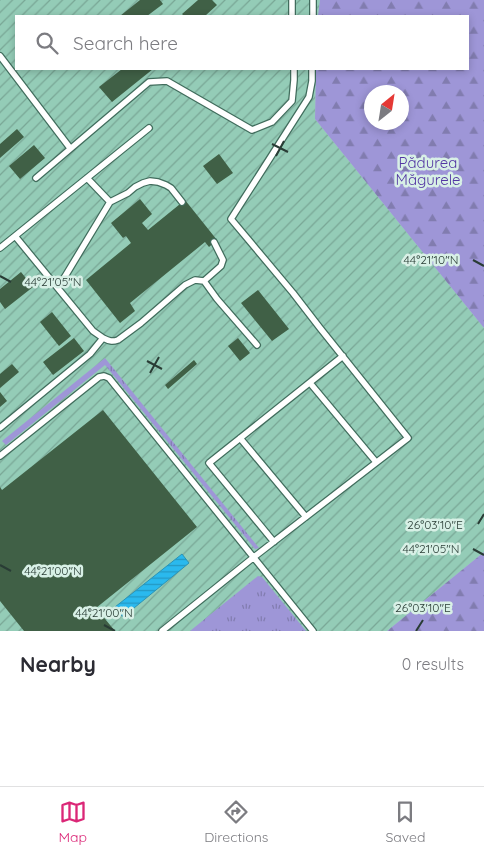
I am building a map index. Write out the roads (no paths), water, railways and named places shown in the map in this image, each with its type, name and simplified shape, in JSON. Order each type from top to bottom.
[{"type":"lane","points":[[292,0],[292,15]]},
{"type":"lane","points":[[312,15],[313,0]]},
{"type":"lane","points":[[0,56],[70,148]]},
{"type":"lane","points":[[36,178],[149,82],[167,81],[252,130],[272,122],[292,101],[294,70]]},
{"type":"lane","points":[[162,631],[408,438],[232,219],[309,97],[312,70]]},
{"type":"lane","points":[[0,248],[149,128]]},
{"type":"lane","points":[[87,178],[110,202]]},
{"type":"lane","points":[[58,288],[110,202],[128,194],[135,187],[150,181],[158,182],[171,188],[182,202]]},
{"type":"lane","points":[[15,236],[93,331],[110,341],[118,340],[141,323],[184,285],[195,280],[204,281],[221,266],[224,260],[214,242]]},
{"type":"lane","points":[[204,281],[257,345]]},
{"type":"lane","points":[[0,428],[90,354],[103,338]]},
{"type":"lane","points":[[274,542],[208,463],[343,356]]},
{"type":"lane","points":[[0,456],[99,377],[109,378],[313,631]]},
{"type":"lane","points":[[310,383],[376,462]]},
{"type":"lane","points":[[240,438],[306,517]]},
{"type":"water","points":[[182,554],[189,563],[123,617],[115,607]]},
{"type":"park label","name":"Pădurea Măgurele","points":[[428,172]]}]
